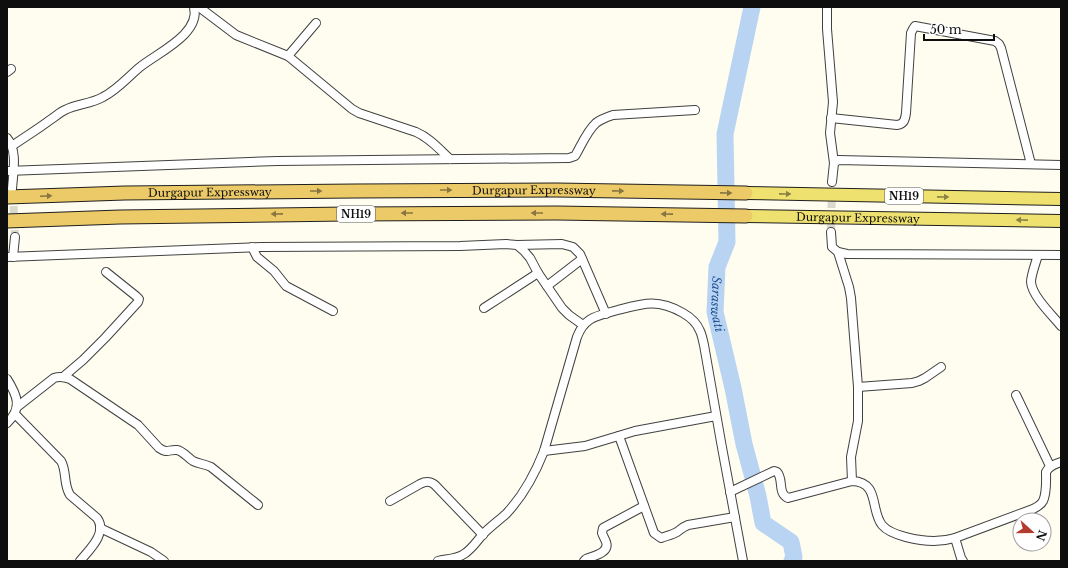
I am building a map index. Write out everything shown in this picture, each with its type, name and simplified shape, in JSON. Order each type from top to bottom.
[{"type":"highway","name":"Durgapur Expressway","points":[[10,193],[556,190],[746,193]]},
{"type":"highway","name":"Durgapur Expressway","points":[[7,221],[120,217],[356,214],[556,213],[746,216]]},
{"type":"main road","name":"Durgapur Expressway","points":[[746,193],[1061,199]]},
{"type":"main road","name":"Durgapur Expressway","points":[[746,216],[1061,221]]},
{"type":"street","points":[[12,146],[65,110],[97,100],[116,89],[142,66],[172,45],[185,33],[194,18],[194,7]]},
{"type":"street","points":[[199,7],[236,35],[288,56],[352,109],[365,115],[424,135],[450,159]]},
{"type":"street","points":[[827,7],[827,29],[832,90],[830,133],[834,163],[832,182]]},
{"type":"street","points":[[288,56],[316,23]]},
{"type":"street","points":[[831,118],[897,125],[903,122],[906,118],[911,33],[915,26],[995,41],[1001,48],[1031,164]]},
{"type":"street","points":[[10,171],[277,161],[569,158],[575,156],[596,122],[604,118],[613,115],[695,110]]},
{"type":"street","points":[[7,138],[12,146],[14,154],[10,171],[10,193]]},
{"type":"street","points":[[834,163],[838,160],[1061,165]]},
{"type":"street","points":[[831,232],[832,247],[838,252],[848,254],[1061,255]]},
{"type":"street","points":[[15,237],[10,257],[252,247],[562,244],[568,245],[577,250],[606,314]]},
{"type":"street","points":[[517,245],[530,258],[538,273],[566,312],[583,325]]},
{"type":"street","points":[[252,247],[257,257],[274,271],[286,286],[333,311]]},
{"type":"street","points":[[838,252],[849,286],[851,298],[858,387],[858,421],[851,457],[852,480]]},
{"type":"street","points":[[1038,255],[1031,283],[1040,301],[1061,326]]},
{"type":"street","points":[[547,286],[582,259]]},
{"type":"street","points":[[64,377],[105,338],[138,302],[136,296],[106,272]]},
{"type":"street","points":[[484,308],[538,273]]},
{"type":"street","points":[[438,561],[455,558],[463,555],[471,549],[523,493],[538,467],[544,451],[577,337],[583,325],[594,317],[641,304],[662,304],[670,307],[692,319],[700,330],[732,491],[743,561]]},
{"type":"street","points":[[858,387],[912,383],[919,381],[941,367]]},
{"type":"street","points":[[7,423],[16,411],[54,378],[64,377],[138,425],[163,451],[168,452],[177,450],[192,460],[211,467],[258,505]]},
{"type":"street","points":[[7,379],[15,392],[18,401],[16,411]]},
{"type":"street","points":[[1016,396],[1050,466]]},
{"type":"street","points":[[16,411],[61,460],[67,490],[70,495],[100,522],[100,534],[80,561]]},
{"type":"street","points":[[544,451],[585,446],[646,429],[716,416]]},
{"type":"street","points":[[619,436],[654,533],[658,536],[661,538],[677,532],[684,526],[688,525],[735,517]]},
{"type":"street","points":[[732,491],[770,472],[777,472],[779,474],[782,492],[784,496],[788,498],[852,480],[861,482],[869,489],[874,500],[880,522],[888,531],[924,540],[944,540],[955,538],[1040,505],[1045,494],[1047,469],[1050,466],[1061,462]]},
{"type":"street","points":[[390,501],[420,484],[429,482],[435,486],[483,535]]},
{"type":"street","points":[[584,561],[602,553],[605,550],[607,543],[602,533],[603,528],[644,506]]},
{"type":"street","points":[[100,528],[151,552],[164,561]]},
{"type":"street","points":[[955,538],[963,561]]},
{"type":"waterway","name":"Saraswati","points":[[752,7],[725,134],[727,242],[717,267],[715,312],[763,523],[791,542],[794,557],[792,561]]},
{"type":"tunnel","points":[[831,232],[832,182]]},
{"type":"tunnel","points":[[13,194],[15,237]]}]
